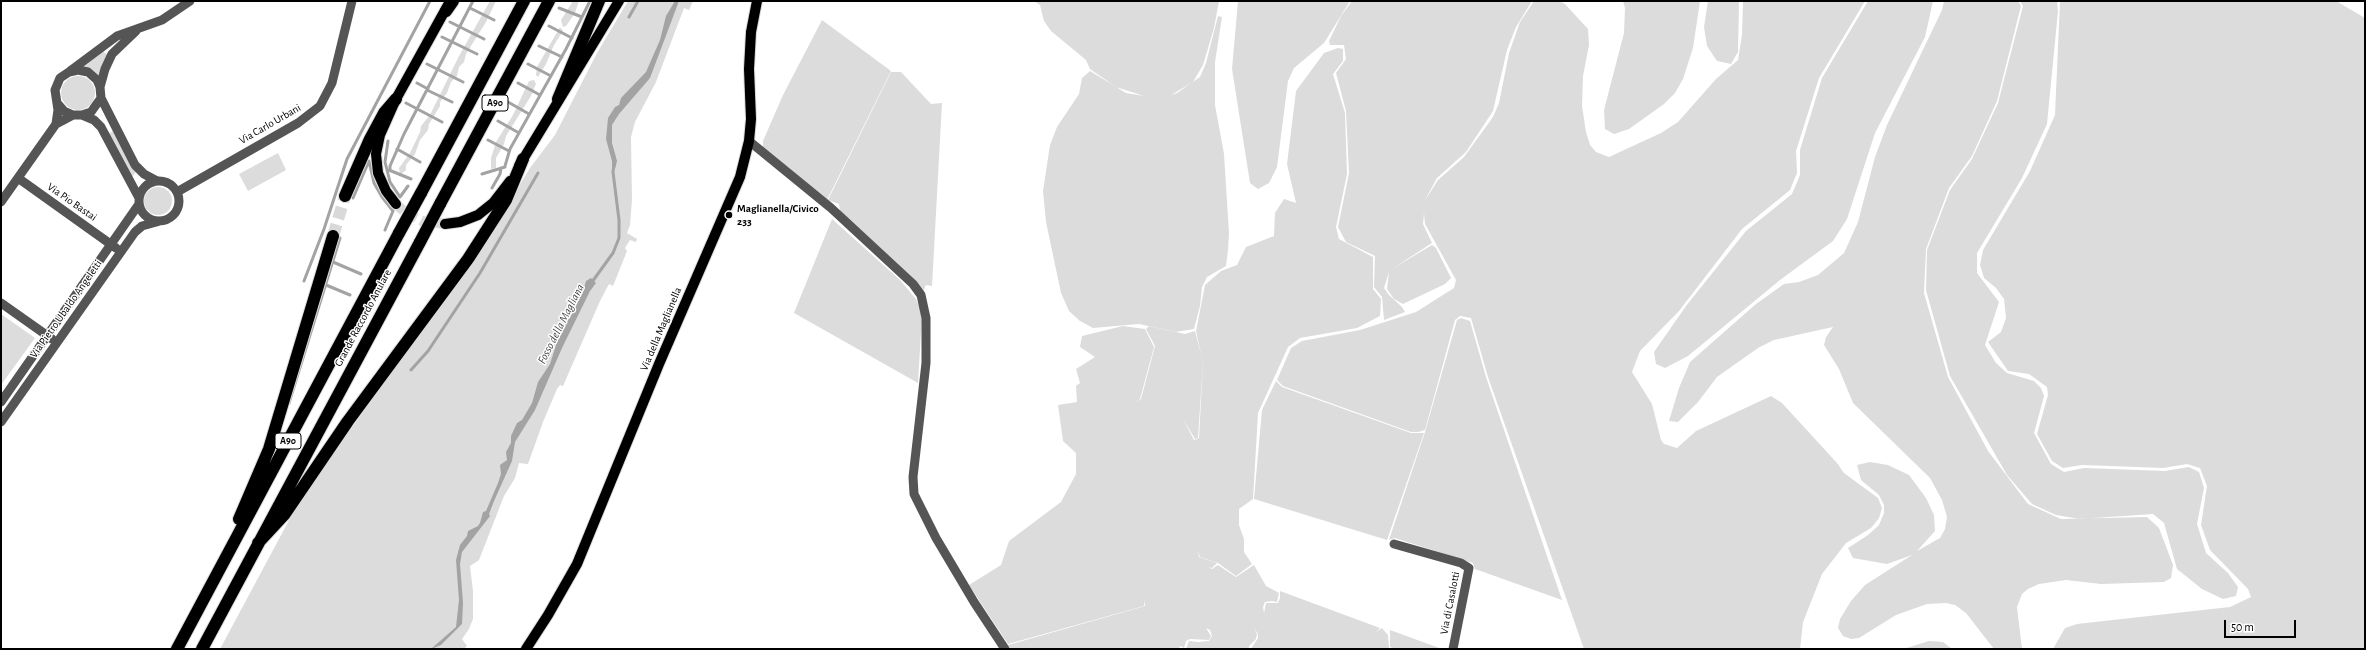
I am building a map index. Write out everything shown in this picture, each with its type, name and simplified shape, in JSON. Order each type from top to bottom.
[{"type":"highway","name":"Grande Raccordo Anulare","points":[[177,649],[524,1]]},
{"type":"highway","name":"Grande Raccordo Anulare","points":[[202,649],[549,1]]},
{"type":"highway","points":[[558,99],[599,1]]},
{"type":"highway","points":[[345,196],[370,139],[384,113],[396,99]]},
{"type":"highway","points":[[258,543],[284,515],[348,421],[468,259],[506,200],[523,159]]},
{"type":"highway","points":[[232,546],[241,513],[275,429],[333,236]]},
{"type":"main road","points":[[445,224],[470,219],[486,210],[506,188],[558,99],[619,1]]},
{"type":"main road","name":"Via della Maglianella","points":[[526,649],[548,615],[576,564],[659,364],[740,177],[749,141],[751,120],[749,69],[751,32],[757,1]]},
{"type":"main road","points":[[396,204],[381,182],[376,154],[380,135],[396,99],[449,4]]},
{"type":"street","points":[[56,124],[57,103],[55,94],[56,86],[60,78],[112,39],[128,32],[138,30],[170,16],[190,1]]},
{"type":"street","name":"Via Carlo Urbani","points":[[177,192],[295,125],[320,106],[332,83],[352,1]]},
{"type":"street","points":[[100,87],[105,69],[112,54],[138,30]]},
{"type":"street","points":[[69,72],[78,70],[88,72],[97,80],[100,87],[101,98],[134,165],[144,174],[157,181],[168,183],[177,192],[178,208],[171,217],[160,221],[144,215],[139,201],[101,127],[94,120],[82,115]]},
{"type":"street","points":[[57,103],[64,111],[72,115],[82,115],[91,112],[101,98]]},
{"type":"street","points":[[1,202],[56,124],[72,115]]},
{"type":"street","points":[[749,141],[831,208],[913,284],[921,295],[926,318],[926,363],[913,476],[914,494],[936,538],[974,602],[1005,649]]},
{"type":"street","name":"Via Pio Bastai","points":[[18,178],[121,251]]},
{"type":"street","points":[[139,201],[145,186],[157,181]]},
{"type":"street","name":"Via Pietro Ubaldo Angeletti","points":[[1,402],[112,245],[139,201]]},
{"type":"street","name":"Via Pietro Ubaldo Angeletti","points":[[1,422],[121,251],[138,230],[160,221]]},
{"type":"street","points":[[1,303],[57,343]]},
{"type":"street","name":"Via di Casalotti","points":[[1394,544],[1461,563],[1469,568],[1453,649]]},
{"type":"shaded area","points":[[490,1],[496,1],[486,22],[466,54],[464,62],[459,67],[457,76],[451,82],[447,93],[440,102],[440,106],[429,124],[428,130],[420,140],[415,154],[406,165],[406,170],[400,175],[399,168],[410,153],[420,132],[421,126],[430,115],[459,56]]},
{"type":"shaded area","points":[[573,1],[579,1],[575,13],[566,26],[563,27],[561,20]]},
{"type":"shaded area","points":[[628,1],[693,1],[689,10],[684,8],[656,82],[635,122],[631,137],[632,200],[630,225],[627,233],[637,239],[636,242],[630,240],[625,248],[627,251],[613,286],[609,284],[600,301],[563,386],[560,385],[557,389],[528,464],[519,463],[515,478],[504,496],[479,560],[470,566],[473,591],[473,619],[469,629],[462,639],[467,646],[464,649],[220,649],[302,496],[474,260],[530,168],[555,135],[597,53]]},
{"type":"shaded area","points":[[675,1],[679,1],[650,78],[619,114],[612,125],[612,143],[617,161],[615,169],[612,167],[612,161],[606,139],[608,118],[615,107],[619,105],[621,98],[646,72],[660,40],[666,16]]},
{"type":"shaded area","points":[[1034,1],[1219,1],[1214,28],[1203,65],[1193,82],[1200,77],[1206,63],[1218,16],[1222,17],[1215,62],[1215,105],[1224,154],[1229,233],[1228,250],[1226,266],[1207,277],[1202,287],[1200,306],[1194,329],[1175,332],[1139,324],[1093,328],[1080,321],[1069,311],[1061,293],[1046,222],[1043,191],[1050,145],[1057,127],[1079,94],[1082,78],[1090,71],[1115,86],[1090,69],[1086,60],[1051,31],[1044,21],[1040,5]],"holes":[[[1192,83],[1177,93],[1171,95]],[[1116,87],[1144,96],[1126,93]]]},
{"type":"shaded area","points":[[1238,1],[1350,1],[1324,43],[1294,68],[1288,81],[1277,167],[1269,183],[1258,189],[1250,183],[1232,69]]},
{"type":"shaded area","points":[[1352,1],[1532,1],[1516,27],[1507,50],[1493,111],[1466,152],[1437,178],[1424,202],[1438,180],[1464,157],[1493,117],[1499,103],[1509,53],[1520,22],[1534,1],[1559,1],[1565,4],[1588,29],[1589,45],[1583,76],[1582,106],[1586,132],[1590,145],[1596,152],[1609,157],[1661,133],[1678,122],[1716,79],[1738,60],[1742,35],[1743,1],[1865,1],[1819,78],[1796,151],[1797,173],[1790,190],[1742,229],[1679,311],[1640,351],[1632,372],[1652,404],[1661,440],[1664,444],[1677,448],[1696,431],[1771,396],[1782,403],[1837,463],[1844,473],[1878,498],[1882,508],[1879,518],[1871,528],[1846,543],[1822,574],[1803,622],[1800,649],[1584,649],[1488,377],[1471,318],[1460,316],[1455,320],[1425,430],[1411,432],[1283,386],[1277,380],[1291,348],[1302,341],[1360,330],[1416,312],[1454,288],[1456,280],[1425,224],[1424,213],[1423,224],[1432,243],[1392,269],[1432,245],[1436,248],[1451,278],[1445,284],[1403,304],[1394,299],[1387,289],[1389,272],[1384,288],[1405,312],[1384,320],[1382,297],[1374,287],[1375,256],[1346,242],[1338,227],[1349,173],[1346,111],[1336,73],[1346,59],[1344,45],[1330,45],[1329,41],[1341,16]]},
{"type":"shaded area","points":[[1623,1],[1700,1],[1693,48],[1683,79],[1675,93],[1664,104],[1629,129],[1614,134],[1605,129],[1604,110],[1624,33],[1625,8]]},
{"type":"shaded area","points":[[1708,1],[1739,1],[1738,52],[1731,64],[1717,61],[1707,46],[1704,27]]},
{"type":"shaded area","points":[[1868,1],[1933,1],[1925,37],[1875,133],[1847,219],[1833,241],[1780,280],[1688,356],[1665,368],[1656,364],[1654,352],[1686,306],[1746,231],[1792,194],[1800,175],[1800,150],[1822,78]]},
{"type":"shaded area","points":[[1944,1],[2018,1],[2021,6],[1997,101],[1972,156],[1949,188],[1926,249],[1924,293],[1948,377],[1988,451],[2028,504],[2061,519],[2147,517],[2159,528],[2173,565],[2171,578],[2164,582],[2101,584],[2066,580],[2039,584],[2028,589],[2022,594],[2017,607],[2022,649],[1994,649],[1966,613],[1955,605],[1946,603],[1927,604],[1896,615],[1859,638],[1851,639],[1843,636],[1838,628],[1840,619],[1851,601],[1865,585],[1912,555],[1887,564],[1853,558],[1848,548],[1868,535],[1879,525],[1884,513],[1884,505],[1879,495],[1861,480],[1857,465],[1870,462],[1888,465],[1909,475],[1926,498],[1934,515],[1935,531],[1917,551],[1940,538],[1945,529],[1947,517],[1942,500],[1930,478],[1853,403],[1839,369],[1824,345],[1826,337],[1833,327],[1774,340],[1758,348],[1717,377],[1698,402],[1678,422],[1669,421],[1679,388],[1690,362],[1756,304],[1784,284],[1799,282],[1818,275],[1844,253],[1858,222],[1875,157],[1887,125],[1942,10]]},
{"type":"shaded area","points":[[2020,1],[2057,1],[2058,11],[2047,124],[2022,178],[1977,253],[1977,273],[1999,302],[1985,345],[1996,363],[2007,373],[2034,381],[2041,388],[2044,396],[2034,433],[2051,464],[2064,472],[2084,468],[2165,471],[2189,467],[2199,472],[2204,488],[2197,524],[2206,553],[2228,573],[2238,587],[2236,596],[2223,599],[2202,589],[2177,569],[2164,523],[2153,514],[2080,519],[2056,515],[2032,504],[2007,475],[1950,376],[1926,290],[1927,250],[1950,190],[1972,159],[1998,103],[2023,6]]},
{"type":"shaded area","points":[[2060,1],[2336,1],[2365,18],[2365,649],[2053,649],[2065,628],[2077,624],[2230,607],[2251,597],[2248,589],[2210,550],[2201,525],[2207,486],[2200,468],[2187,464],[2163,468],[2082,465],[2063,468],[2052,461],[2037,434],[2048,395],[2047,387],[2029,374],[2008,371],[1988,342],[2001,332],[2006,318],[2004,299],[1996,288],[1984,278],[1980,265],[1983,250],[2030,171],[2055,115]]},
{"type":"shaded area","points":[[822,20],[891,71],[827,200],[763,151],[763,141],[783,95]]},
{"type":"shaded area","points":[[560,27],[563,31],[554,45],[546,64],[538,77],[536,75],[537,67]]},
{"type":"shaded area","points":[[1338,48],[1343,49],[1343,61],[1333,74],[1345,113],[1347,174],[1336,227],[1339,239],[1373,257],[1373,289],[1381,299],[1380,316],[1357,328],[1300,338],[1288,347],[1258,413],[1253,499],[1239,509],[1239,525],[1244,539],[1244,552],[1252,564],[1236,576],[1218,563],[1200,557],[1198,551],[1199,557],[1217,563],[1212,568],[1208,567],[1212,569],[1218,565],[1236,577],[1254,565],[1266,586],[1279,593],[1277,602],[1265,602],[1263,607],[1264,613],[1266,603],[1278,603],[1280,591],[1380,628],[1376,632],[1382,628],[1388,635],[1389,648],[1392,649],[1251,649],[1258,638],[1258,634],[1254,628],[1257,634],[1256,639],[1249,646],[1249,649],[1186,649],[1189,641],[1209,641],[1212,636],[1210,630],[1206,628],[1211,636],[1209,640],[1190,639],[1186,641],[1184,648],[1180,646],[1179,649],[1010,649],[1008,645],[1145,606],[1144,600],[1144,606],[1008,644],[969,585],[1001,565],[1009,541],[1061,502],[1076,474],[1076,453],[1063,441],[1058,405],[1077,402],[1076,386],[1080,383],[1076,369],[1095,357],[1080,347],[1082,336],[1123,326],[1145,329],[1154,347],[1140,399],[1135,403],[1141,399],[1155,346],[1146,329],[1149,326],[1185,334],[1195,331],[1202,356],[1196,331],[1205,285],[1221,271],[1237,265],[1246,247],[1274,236],[1275,213],[1284,199],[1296,203],[1287,164],[1296,91],[1324,53]],"holes":[[[1203,363],[1199,438],[1194,440],[1183,419],[1195,439],[1198,438]]]},
{"type":"shaded area","points":[[101,50],[108,55],[98,76],[82,66]]},
{"type":"shaded area","points":[[891,72],[901,72],[931,104],[942,103],[932,286],[926,285],[923,292],[841,216],[839,204],[828,200]]},
{"type":"shaded area","points":[[75,76],[81,76],[85,77],[92,83],[95,93],[94,100],[88,107],[81,110],[75,110],[71,109],[64,103],[61,96],[61,90],[62,86],[68,79]]},
{"type":"shaded area","points":[[534,80],[536,84],[531,96],[506,136],[504,144],[496,158],[496,168],[491,169],[491,158],[496,142],[513,115],[529,81]]},
{"type":"shaded area","points":[[113,131],[136,172],[132,177],[108,134]]},
{"type":"shaded area","points":[[278,153],[286,170],[248,191],[239,174]]},
{"type":"shaded area","points":[[158,187],[168,191],[172,201],[168,211],[158,215],[148,211],[144,201],[148,191]]},
{"type":"shaded area","points":[[832,219],[900,280],[916,299],[922,314],[918,383],[794,313]]},
{"type":"shaded area","points":[[591,278],[596,283],[590,291],[562,348],[535,410],[515,442],[512,461],[494,501],[489,514],[490,516],[462,552],[460,564],[463,603],[462,624],[441,645],[431,649],[456,627],[459,600],[456,560],[460,545],[467,536],[468,531],[478,526],[483,512],[486,511],[501,474],[500,465],[507,460],[506,452],[511,443],[511,436],[517,423],[522,420],[532,403],[538,382],[550,364],[558,339],[583,292],[586,281]]},
{"type":"shaded area","points":[[1,314],[35,338],[1,385]]},
{"type":"shaded area","points":[[1461,318],[1470,321],[1486,377],[1562,600],[1475,569],[1473,563],[1395,538],[1389,540],[1425,432],[1457,320]]},
{"type":"shaded area","points":[[1276,381],[1282,387],[1411,433],[1424,433],[1387,540],[1254,499],[1262,410]]},
{"type":"shaded area","points":[[1390,630],[1442,649],[1396,649],[1390,647]]},
{"type":"shaded area","points":[[1929,641],[1943,642],[1952,649],[1903,649]]},
{"type":"waterway","points":[[304,281],[324,229],[347,159],[430,1]]},
{"type":"waterway","points":[[390,170],[390,166],[404,134],[473,1]]},
{"type":"waterway","points":[[505,166],[510,149],[566,49],[590,1]]},
{"type":"waterway","points":[[629,17],[638,1]]},
{"type":"waterway","points":[[470,8],[494,20]]},
{"type":"waterway","points":[[559,8],[582,17]]},
{"type":"waterway","points":[[450,22],[484,39]]},
{"type":"waterway","points":[[549,26],[572,38]]},
{"type":"waterway","points":[[442,37],[477,54]]},
{"type":"waterway","points":[[539,46],[562,57]]},
{"type":"waterway","points":[[427,64],[463,82]]},
{"type":"waterway","points":[[528,64],[551,76]]},
{"type":"waterway","points":[[417,83],[428,89]]},
{"type":"waterway","points":[[518,83],[540,95]]},
{"type":"waterway","points":[[427,90],[452,102]]},
{"type":"waterway","points":[[508,102],[529,114]]},
{"type":"waterway","points":[[406,103],[442,122]]},
{"type":"waterway","points":[[498,121],[519,133]]},
{"type":"waterway","points":[[488,140],[509,151]]},
{"type":"waterway","points":[[388,141],[385,162],[390,182],[400,197],[408,186]]},
{"type":"waterway","points":[[397,149],[420,162]]},
{"type":"waterway","points":[[353,198],[369,161],[374,183],[382,197],[393,211],[385,230]]},
{"type":"waterway","name":"Fosso della Magliana","points":[[592,282],[613,253],[619,238],[619,220],[613,172],[614,164]]},
{"type":"waterway","points":[[482,174],[505,167]]},
{"type":"waterway","points":[[492,188],[500,174],[501,168]]},
{"type":"waterway","points":[[389,170],[411,179]]},
{"type":"waterway","points":[[411,370],[428,351],[480,273],[538,173]]},
{"type":"waterway","points":[[289,403],[340,238]]},
{"type":"waterway","points":[[333,262],[361,274]]},
{"type":"waterway","points":[[326,285],[350,295]]},
{"type":"tunnel","points":[[333,236],[345,196]]},
{"type":"tunnel","points":[[396,204],[405,212],[422,221],[445,224]]},
{"type":"place","name":"Maglianella/Civico 233","points":[[729,215]]}]
